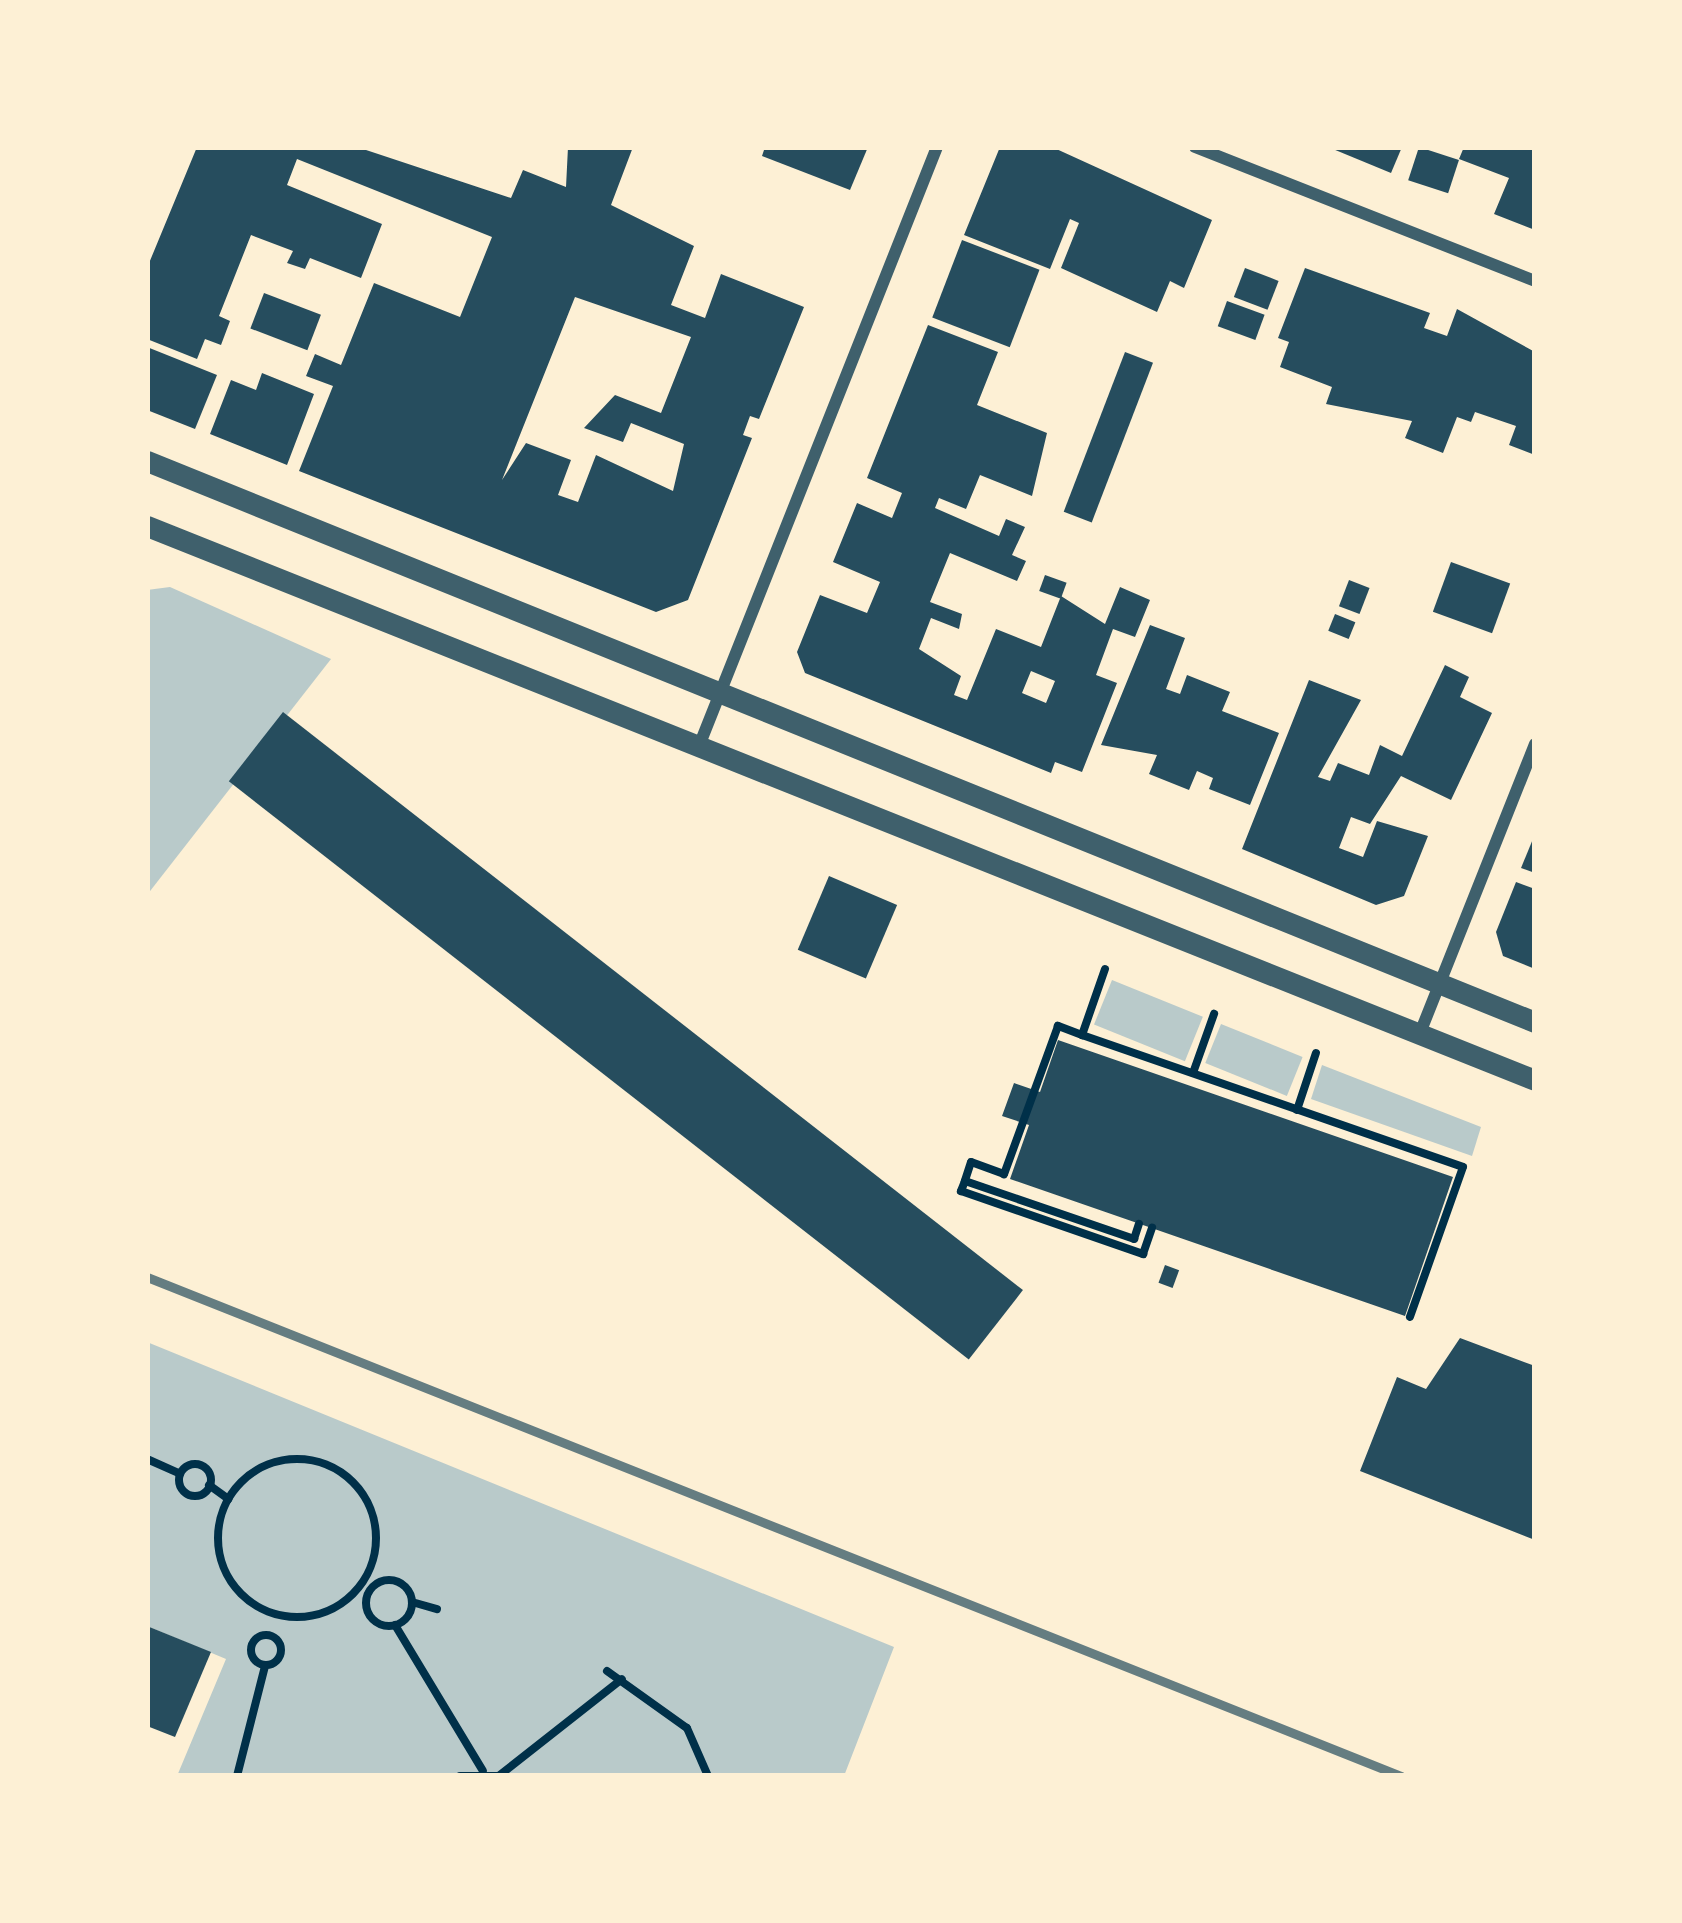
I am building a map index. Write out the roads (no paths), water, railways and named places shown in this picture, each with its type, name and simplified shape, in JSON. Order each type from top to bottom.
[{"type":"street","points":[[699,746],[937,147]]},
{"type":"street","points":[[1195,147],[1535,281]]},
{"type":"street","points":[[147,461],[1535,1022]]},
{"type":"street","points":[[147,526],[1535,1080]]},
{"type":"street","points":[[1420,1033],[1535,744]]},
{"type":"railway","points":[[147,1277],[1401,1776]]}]
